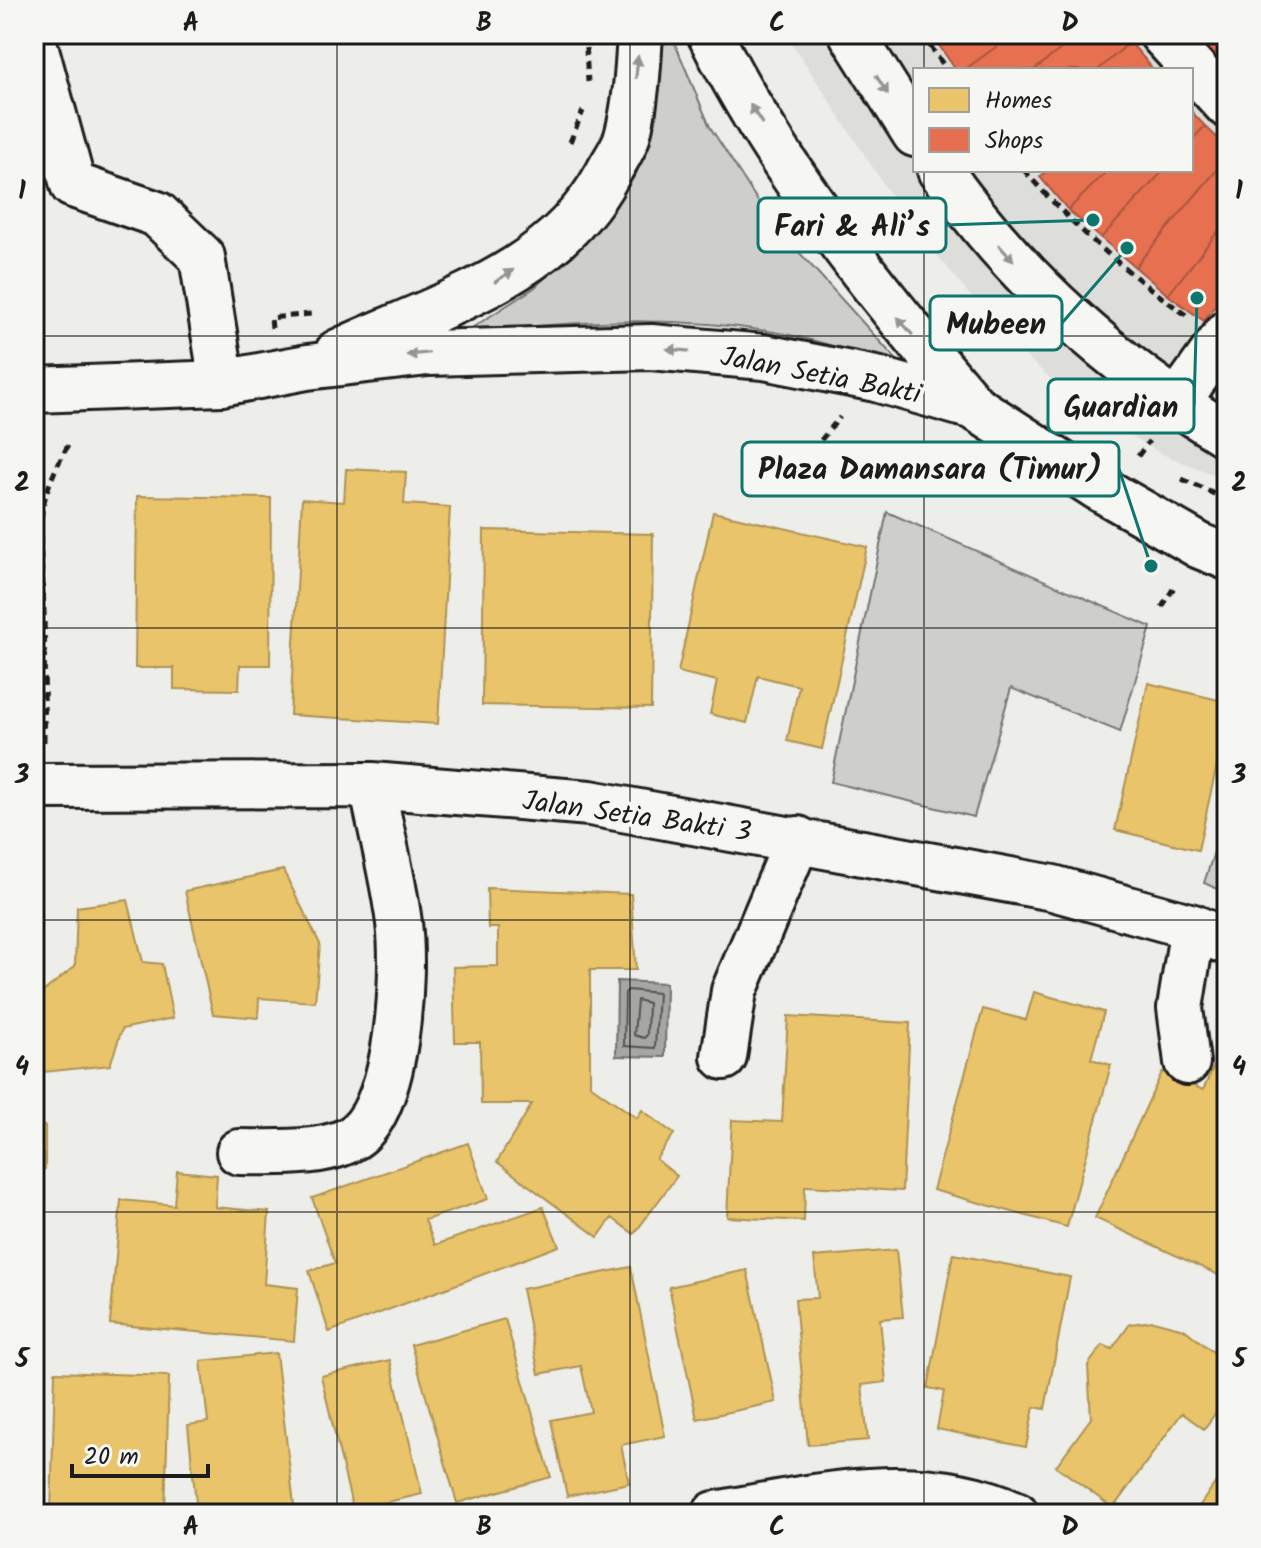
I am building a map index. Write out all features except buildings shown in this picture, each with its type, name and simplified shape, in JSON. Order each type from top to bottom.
[{"type":"street","name":"Jalan Setia Bakti","points":[[291,370],[390,327],[445,308],[500,280],[564,232],[594,199],[626,139],[640,34]]},
{"type":"street","name":"Jalan Setia Bakti","points":[[710,34],[787,164],[873,289],[974,407]]},
{"type":"street","points":[[852,34],[913,131]]},
{"type":"street","points":[[1162,34],[1227,105]]},
{"type":"street","points":[[34,42],[73,185],[157,214],[202,257],[222,383]]},
{"type":"street","points":[[942,172],[983,227],[1027,277],[1105,349],[1176,404],[1227,435]]},
{"type":"street","points":[[1176,404],[1224,337]]},
{"type":"street","name":"Jalan Setia Bakti","points":[[34,390],[222,383],[291,370],[428,353],[651,347],[764,357],[876,379],[974,407]]},
{"type":"street","points":[[974,407],[1099,488],[1200,546],[1227,557]]},
{"type":"street","points":[[239,1152],[311,1151],[358,1134],[384,1093],[398,1033],[399,925],[372,785]]},
{"type":"street","name":"Jalan Setia Bakti 3","points":[[39,786],[372,785],[590,803],[1053,888],[1210,935]]},
{"type":"street","points":[[724,1057],[734,991],[798,839]]},
{"type":"street","points":[[1187,1062],[1180,1008],[1210,935]]},
{"type":"street","points":[[715,1514],[846,1492],[906,1487],[999,1506],[1016,1514]]},
{"type":"path","points":[[585,34],[588,86]]},
{"type":"path","points":[[922,34],[946,68]]},
{"type":"path","points":[[567,149],[588,99]]},
{"type":"path","points":[[1026,172],[1062,215],[1129,274],[1224,337]]},
{"type":"path","points":[[291,370],[271,318],[319,312]]},
{"type":"path","points":[[39,786],[44,611],[38,544],[42,503],[52,473],[70,442]]},
{"type":"path","points":[[1126,449],[1150,462]]},
{"type":"path","points":[[1173,474],[1227,500]]},
{"type":"shaded area","points":[[660,34],[671,34],[710,127],[770,220],[903,367],[795,336],[700,323],[622,321],[464,333],[534,288],[591,235],[636,174],[656,122]]},
{"type":"shaded area","points":[[786,34],[1227,34],[1227,480],[1160,453],[1077,402],[1007,340],[901,211]]},
{"type":"shaded area","points":[[887,512],[1151,627],[1120,732],[1011,688],[974,817],[831,782]]},
{"type":"shaded area","points":[[1227,812],[1227,893],[1204,883]]},
{"type":"water","points":[[617,981],[666,983],[665,1057],[616,1056]]},
{"type":"place","name":"Fari & Ali’s","points":[[1093,220]]},
{"type":"place","name":"Mubeen","points":[[1127,248]]},
{"type":"place","name":"Guardian","points":[[1197,298]]},
{"type":"place","name":"Plaza Damansara (Timur)","points":[[1151,566]]}]
